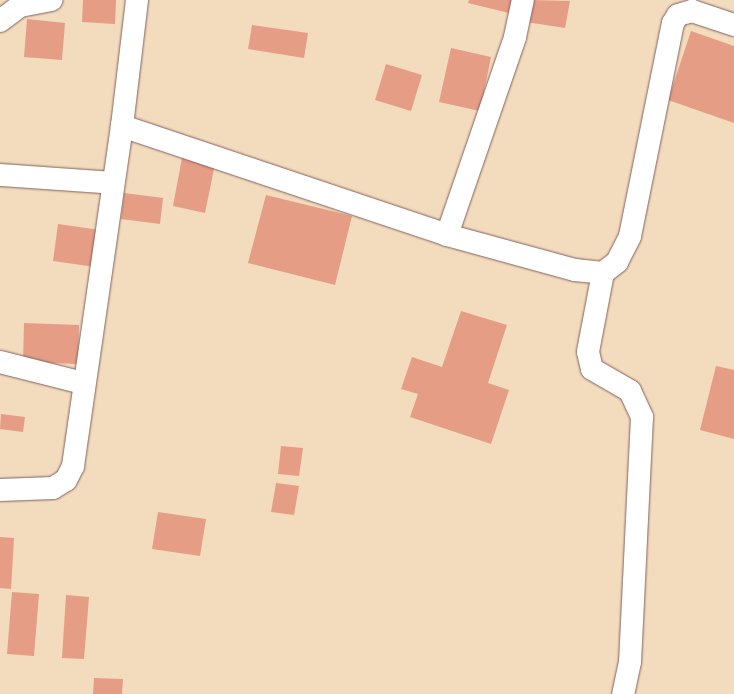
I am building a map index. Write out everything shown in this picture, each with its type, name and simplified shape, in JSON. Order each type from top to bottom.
[{"type":"street","points":[[0,20],[20,6],[50,0]]},
{"type":"street","points":[[0,490],[53,488],[66,480],[73,466],[83,383],[122,126],[137,0]]},
{"type":"street","points":[[447,234],[515,37],[523,0]]},
{"type":"street","points":[[623,694],[630,662],[642,416],[630,391],[592,369],[588,352],[603,273],[617,262],[630,236],[673,23],[678,15],[692,11],[734,25]]},
{"type":"street","points":[[122,126],[447,234],[574,270],[603,273]]},
{"type":"street","points":[[0,175],[113,183]]},
{"type":"street","points":[[0,362],[83,383]]},
{"type":"building","points":[[83,0],[116,0],[115,24],[82,22]]},
{"type":"building","points":[[469,0],[517,0],[513,14],[468,3]]},
{"type":"building","points":[[529,0],[570,1],[565,28],[526,22]]},
{"type":"building","points":[[27,19],[65,23],[62,60],[24,57]]},
{"type":"building","points":[[252,25],[308,33],[304,58],[248,49]]},
{"type":"building","points":[[691,31],[734,46],[734,123],[668,100]]},
{"type":"building","points":[[451,48],[491,57],[480,111],[439,102]]},
{"type":"building","points":[[386,64],[422,75],[411,111],[375,100]]},
{"type":"building","points":[[182,158],[215,164],[205,213],[173,206]]},
{"type":"building","points":[[124,193],[163,198],[160,224],[121,219]]},
{"type":"building","points":[[266,195],[352,216],[335,285],[248,263]]},
{"type":"building","points":[[58,224],[100,230],[95,267],[53,261]]},
{"type":"building","points":[[461,311],[507,325],[488,383],[509,390],[491,444],[410,417],[418,394],[401,389],[412,357],[442,367]]},
{"type":"building","points":[[24,323],[79,325],[78,364],[23,362]]},
{"type":"building","points":[[716,366],[734,370],[734,439],[700,430]]},
{"type":"building","points":[[1,414],[25,417],[23,432],[0,429]]},
{"type":"building","points":[[281,446],[303,448],[299,476],[278,474]]},
{"type":"building","points":[[276,483],[299,486],[294,515],[271,512]]},
{"type":"building","points":[[158,512],[206,519],[200,556],[152,549]]},
{"type":"building","points":[[0,537],[14,538],[11,589],[0,588]]},
{"type":"building","points":[[12,592],[39,594],[34,656],[7,654]]},
{"type":"building","points":[[66,595],[89,597],[84,659],[62,658]]},
{"type":"building","points":[[94,678],[123,679],[122,694],[93,694]]}]
